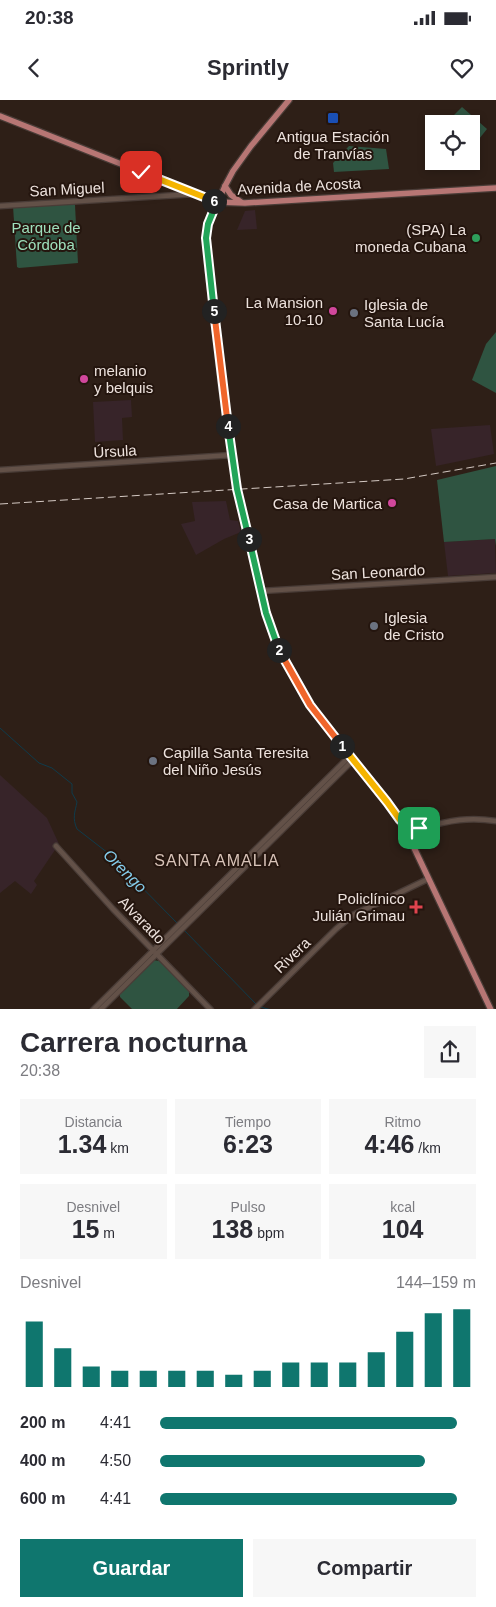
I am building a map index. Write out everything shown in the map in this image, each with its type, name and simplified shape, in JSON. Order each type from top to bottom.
[{"type":"main road","points":[[289,100],[251,146],[225,186],[208,224],[206,238],[237,489],[273,636],[285,661],[318,716],[409,834],[428,879],[492,1009]]},
{"type":"main road","name":"Avenida de Acosta","points":[[0,116],[217,202],[496,188]]},
{"type":"main road","points":[[225,186],[231,195],[241,202]]},
{"type":"street","name":"San Miguel","points":[[0,206],[196,194]]},
{"type":"street","name":"Úrsula","points":[[0,470],[232,455]]},
{"type":"street","name":"San Leonardo","points":[[261,592],[496,577]]},
{"type":"street","points":[[94,1009],[178,930],[352,758]]},
{"type":"street","points":[[409,834],[443,822],[460,819],[475,818],[496,821]]},
{"type":"street","points":[[400,820],[406,826],[416,829]]},
{"type":"street","points":[[409,834],[422,826],[424,828]]},
{"type":"street","name":"Alvarado","points":[[56,846],[113,909],[156,951],[210,1009]]},
{"type":"street","name":"Rivera","points":[[254,1009],[336,929],[354,915],[428,879]]},
{"type":"street","points":[[101,1009],[156,951]]},
{"type":"shaded area","points":[[255,210],[257,229],[237,230],[245,211]]},
{"type":"shaded area","points":[[131,400],[132,417],[122,418],[123,440],[95,442],[93,402]]},
{"type":"shaded area","points":[[490,425],[494,454],[436,466],[431,429]]},
{"type":"shaded area","points":[[226,501],[230,520],[238,521],[241,532],[224,539],[196,555],[181,524],[195,521],[192,502]]},
{"type":"shaded area","points":[[495,539],[496,573],[448,576],[444,542]]},
{"type":"shaded area","points":[[0,775],[47,818],[59,844],[34,881],[37,885],[31,894],[15,881],[0,893]]},
{"type":"green space","points":[[462,107],[471,115],[454,115]]},
{"type":"green space","points":[[480,123],[487,129],[480,138]]},
{"type":"green space","points":[[349,146],[386,149],[389,169],[334,172],[333,163]]},
{"type":"green space","name":"Parque de Córdoba","points":[[73,203],[75,205],[78,263],[17,267],[13,206]]},
{"type":"green space","points":[[496,332],[496,393],[472,380],[486,344]]},
{"type":"green space","points":[[496,466],[496,546],[495,539],[444,542],[437,480]]},
{"type":"green space","points":[[153,960],[159,961],[189,991],[189,996],[177,1009],[132,1009],[120,997],[120,992]]},
{"type":"waterway","name":"Orengo","points":[[0,728],[39,763],[52,768],[72,784],[72,793],[77,802],[74,818],[77,829],[108,853],[178,924]]},
{"type":"waterway","name":"Orengo","points":[[183,929],[257,1005]]},
{"type":"waterway","name":"Orengo","points":[[260,1007],[268,1009]]},
{"type":"railway","points":[[0,504],[404,479],[496,463]]},
{"type":"place","name":"Antigua Estación de Tranvías","points":[[333,118]]},
{"type":"place","name":"(SPA) La moneda Cubana","points":[[476,238]]},
{"type":"place","name":"La Mansion 10-10","points":[[333,311]]},
{"type":"place","name":"Iglesia de Santa Lucía","points":[[354,313]]},
{"type":"place","name":"melanio y belquis","points":[[84,379]]},
{"type":"place","name":"Casa de Martica","points":[[392,503]]},
{"type":"place","name":"Iglesia de Cristo","points":[[374,626]]},
{"type":"place","name":"Capilla Santa Teresita del Niño Jesús","points":[[153,761]]},
{"type":"place","name":"Policlínico Julián Grimau","points":[[416,907]]},
{"type":"district","name":"SANTA AMALIA","points":[[217,860]]},
{"type":"route","points":[[141,172],[217,202],[208,224],[206,242],[222,389],[237,489],[266,613],[276,644],[318,716],[400,820],[406,826],[419,828]]}]
